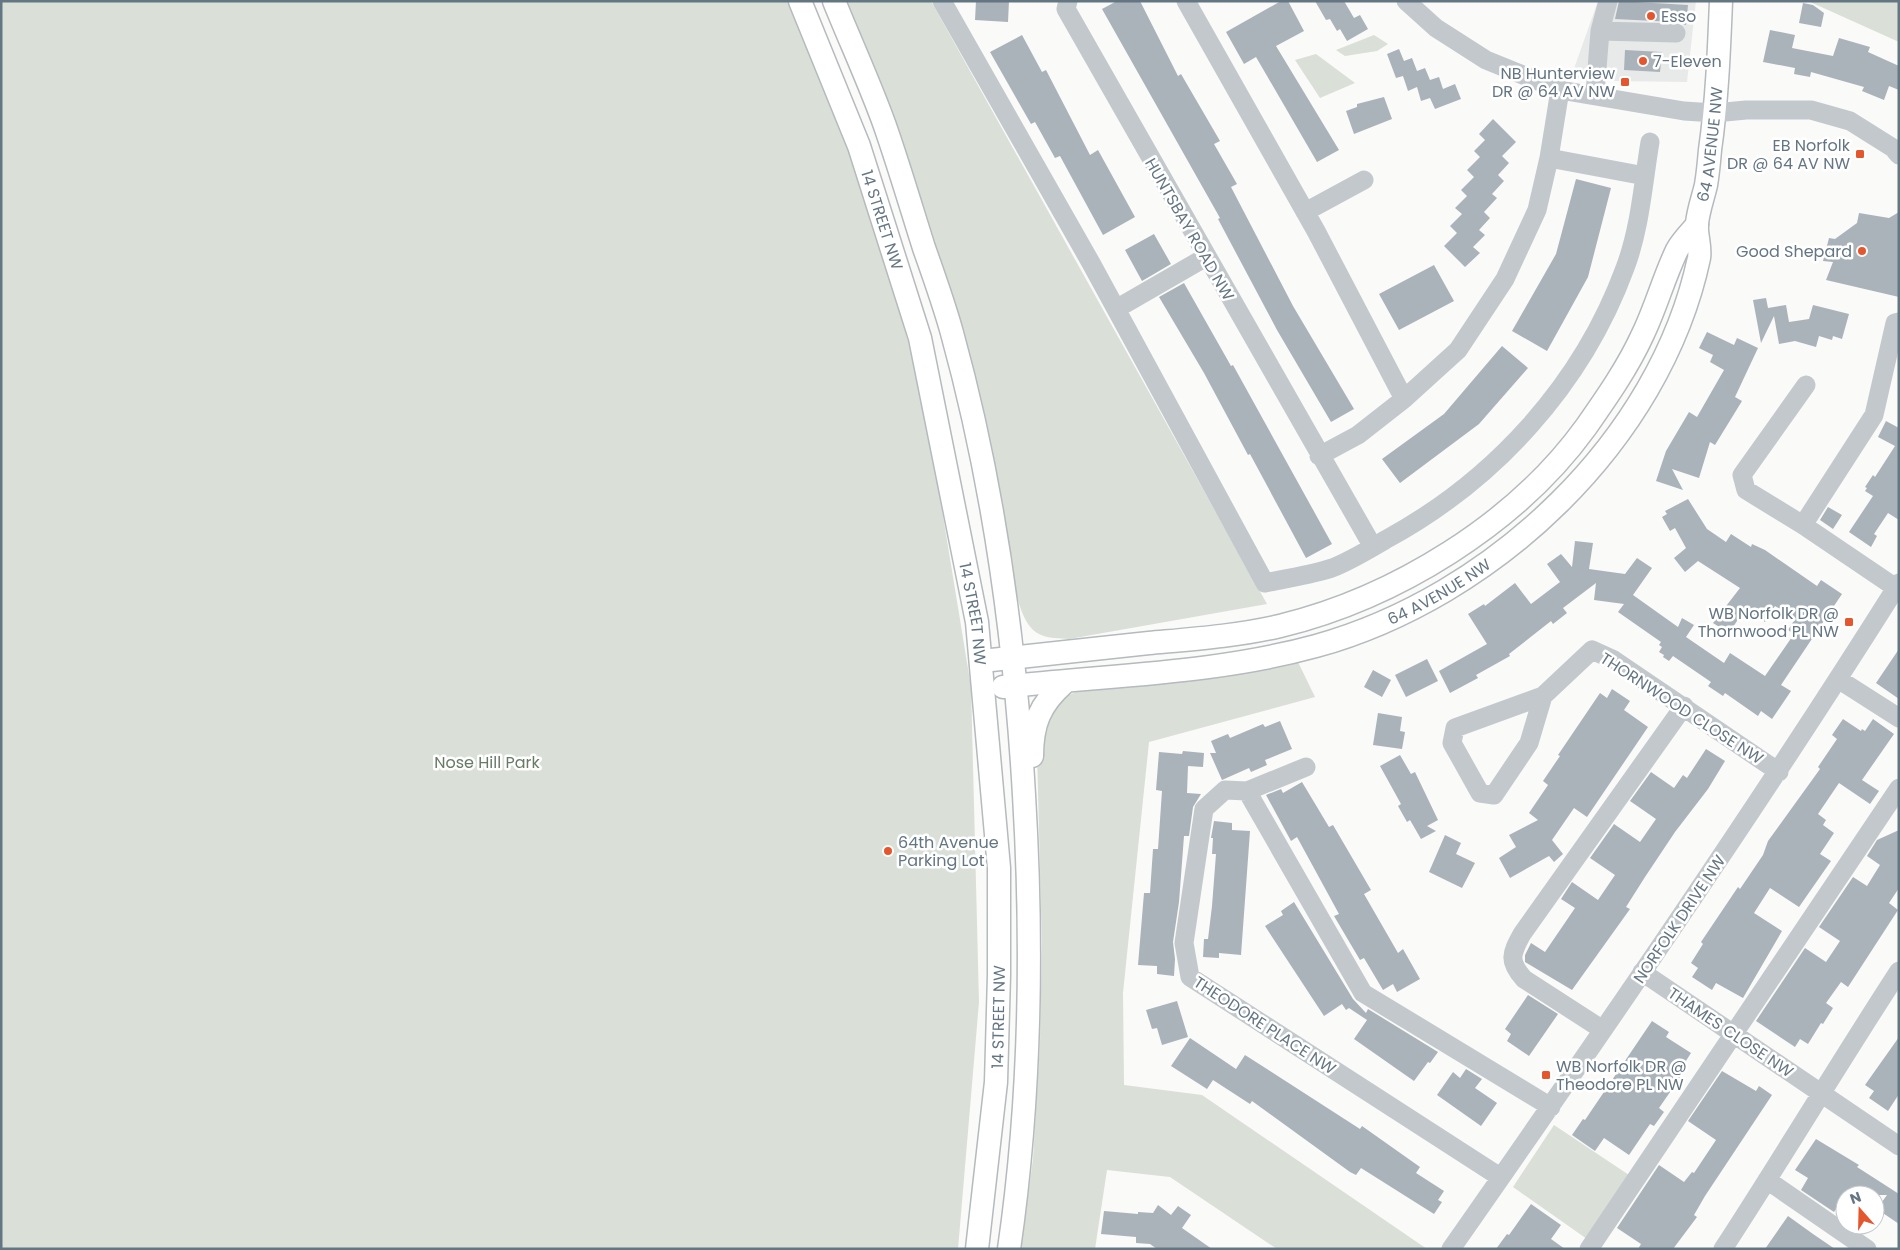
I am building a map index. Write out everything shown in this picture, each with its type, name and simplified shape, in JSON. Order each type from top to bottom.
[{"type":"main road","name":"14 STREET NW","points":[[800,1],[859,146],[920,338],[977,622],[982,661],[999,868],[996,1082],[978,1249]]},
{"type":"main road","name":"14 STREET NW","points":[[834,1],[885,125],[952,331],[978,440],[1009,613],[1017,686],[1027,840],[1030,984],[1027,1085],[1016,1202],[1009,1249]]},
{"type":"main road","name":"64 AVENUE NW","points":[[984,689],[1203,668],[1266,658],[1318,646],[1361,631],[1409,610],[1462,580],[1508,549],[1553,510],[1591,469],[1622,430],[1650,385],[1686,306],[1700,254],[1697,225],[1706,183],[1715,113],[1721,1]]},
{"type":"main road","name":"64 AVENUE NW","points":[[982,661],[1243,633],[1280,626],[1329,611],[1368,596],[1423,569],[1470,539],[1546,474],[1584,429],[1613,388],[1642,336],[1678,248],[1697,225]]},
{"type":"main road","points":[[1009,613],[1015,625],[1027,638],[1038,644],[1103,648]]},
{"type":"main road","points":[[1027,840],[1032,827],[1032,740],[1040,710],[1064,682]]},
{"type":"street","points":[[942,1],[1116,309],[1265,583],[1332,568],[1423,520],[1470,484],[1515,442],[1563,384],[1602,323],[1626,266],[1637,221],[1650,142]]},
{"type":"street","name":"HUNTSBAY ROAD NW","points":[[1068,1],[1066,9],[1319,456],[1373,547]]},
{"type":"street","points":[[1186,1],[1305,212],[1404,399]]},
{"type":"street","points":[[1406,1],[1436,28],[1486,60],[1560,90],[1595,94],[1684,111],[1715,113],[1746,110],[1811,110],[1850,121],[1897,147]]},
{"type":"street","points":[[1595,94],[1600,31],[1608,1]]},
{"type":"street","points":[[1600,31],[1676,33]]},
{"type":"street","points":[[1319,456],[1358,435],[1404,399],[1458,350],[1505,279],[1537,210],[1549,158],[1560,90]]},
{"type":"street","points":[[1549,158],[1645,176]]},
{"type":"street","points":[[1305,212],[1364,180]]},
{"type":"street","points":[[1116,309],[1206,257]]},
{"type":"street","points":[[1803,525],[1874,415],[1895,323],[1899,322]]},
{"type":"street","points":[[1806,385],[1742,475],[1746,490],[1898,587]]},
{"type":"street","name":"NORFOLK DRIVE NW","points":[[1452,1248],[1778,772],[1898,587]]},
{"type":"street","name":"THORNWOOD CLOSE NW","points":[[1543,696],[1529,743],[1494,795],[1480,793],[1452,743],[1455,728],[1543,696],[1592,650],[1614,660],[1778,772]]},
{"type":"street","points":[[1838,679],[1899,718]]},
{"type":"street","points":[[1603,1030],[1524,979],[1516,970],[1512,960],[1513,950],[1522,934],[1684,706]]},
{"type":"street","name":"THEODORE PLACE NW","points":[[1306,767],[1247,791],[1225,790],[1204,809],[1184,943],[1190,977],[1500,1177]]},
{"type":"street","points":[[1589,1249],[1732,1033],[1899,788]]},
{"type":"street","points":[[1247,791],[1363,993],[1550,1107]]},
{"type":"street","points":[[1723,1249],[1820,1092],[1899,971]]},
{"type":"street","name":"THAMES CLOSE NW","points":[[1642,972],[1899,1146]]},
{"type":"street","points":[[1767,1180],[1867,1249]]},
{"type":"shaded area","points":[[1598,1],[1696,1],[1687,82],[1616,81],[1571,77]]},
{"type":"green space","name":"Nose Hill Park","points":[[1,1],[787,1],[838,121],[882,249],[908,341],[927,418],[971,687],[979,1002],[958,1249],[1,1249]]},
{"type":"green space","points":[[846,1],[931,1],[1267,604],[1069,639],[1046,637],[1031,628],[1020,606],[1013,578],[1008,541]]},
{"type":"green space","points":[[1808,1],[1899,1],[1899,42]]},
{"type":"green space","points":[[1374,35],[1388,44],[1377,51],[1345,56],[1336,50]]},
{"type":"green space","points":[[1316,54],[1355,83],[1320,98],[1295,60]]},
{"type":"green space","points":[[1298,662],[1315,697],[1149,742],[1123,993],[1124,1085],[1202,1095],[1427,1249],[1277,1249],[1170,1177],[1107,1170],[1095,1249],[1021,1249],[1033,1159],[1040,1043],[1042,944],[1037,753],[1052,703],[1078,691],[1196,679]]},
{"type":"green space","points":[[1554,1125],[1629,1175],[1587,1239],[1513,1187]]},
{"type":"building","points":[[976,1],[1009,1],[1008,22],[975,20]]},
{"type":"building","points":[[1117,1],[1140,1],[1178,76],[1181,74],[1220,141],[1214,144],[1237,184],[1231,187],[1293,306],[1354,409],[1331,422],[1277,330],[1218,219],[1220,218],[1102,9]]},
{"type":"building","points":[[1281,1],[1288,1],[1304,31],[1276,46],[1339,150],[1317,162],[1256,57],[1244,64],[1226,32]]},
{"type":"building","points":[[1315,1],[1344,1],[1354,18],[1360,15],[1368,29],[1347,41],[1340,29],[1337,31],[1330,19],[1326,20]]},
{"type":"building","points":[[1619,1],[1688,5],[1686,25],[1676,22],[1615,19]]},
{"type":"building","points":[[1803,3],[1813,5],[1824,13],[1821,27],[1799,23]]},
{"type":"building","points":[[1770,30],[1795,35],[1792,48],[1833,56],[1839,38],[1870,47],[1868,52],[1899,66],[1899,90],[1889,86],[1884,100],[1862,91],[1864,87],[1811,72],[1810,77],[1794,74],[1795,68],[1763,62]]},
{"type":"building","points":[[1022,35],[1042,72],[1046,70],[1090,155],[1098,150],[1135,217],[1103,235],[1060,156],[1055,158],[1035,122],[1031,124],[990,52]]},
{"type":"building","points":[[1399,49],[1404,61],[1412,58],[1417,71],[1425,68],[1430,80],[1439,77],[1443,89],[1455,84],[1461,99],[1435,109],[1430,98],[1421,101],[1417,87],[1408,91],[1403,76],[1396,78],[1387,54]]},
{"type":"building","name":"7-Eleven","points":[[1625,50],[1662,52],[1660,72],[1624,70]]},
{"type":"building","points":[[1384,97],[1392,119],[1354,134],[1346,111],[1357,107],[1357,104]]},
{"type":"building","points":[[1493,119],[1516,142],[1502,156],[1509,163],[1498,175],[1504,181],[1492,194],[1497,198],[1484,212],[1490,218],[1479,230],[1485,235],[1473,247],[1480,253],[1465,267],[1444,246],[1457,233],[1450,226],[1462,214],[1455,208],[1467,196],[1461,190],[1474,177],[1467,170],[1480,157],[1474,151],[1485,140],[1479,134]]},
{"type":"building","points":[[1576,179],[1611,188],[1588,277],[1547,351],[1512,331],[1556,254]]},
{"type":"building","name":"Good Shepard","points":[[1899,212],[1899,297],[1826,280],[1833,262],[1823,261],[1829,238],[1835,239],[1857,223],[1859,213],[1889,218]]},
{"type":"building","points":[[1154,234],[1171,264],[1142,281],[1125,250]]},
{"type":"building","points":[[1434,265],[1454,301],[1399,330],[1379,294]]},
{"type":"building","points":[[1184,283],[1231,366],[1233,365],[1332,544],[1306,558],[1250,454],[1248,455],[1204,373],[1159,297]]},
{"type":"building","points":[[1766,298],[1768,308],[1786,305],[1789,322],[1809,319],[1813,305],[1849,314],[1842,339],[1833,336],[1832,340],[1819,336],[1816,347],[1795,341],[1779,344],[1774,316],[1761,343],[1753,300]]},
{"type":"building","points":[[1707,332],[1734,345],[1737,338],[1758,348],[1735,397],[1742,401],[1715,445],[1710,442],[1699,478],[1672,469],[1683,490],[1656,481],[1666,451],[1689,412],[1697,417],[1724,370],[1710,362],[1713,355],[1699,348]]},
{"type":"building","points":[[1502,346],[1528,368],[1479,424],[1400,483],[1382,459],[1444,414]]},
{"type":"building","points":[[1886,421],[1899,428],[1899,520],[1888,513],[1874,534],[1877,536],[1871,547],[1849,532],[1873,496],[1865,491],[1867,488],[1865,487],[1873,475],[1875,477],[1895,446],[1878,437]]},
{"type":"building","points":[[1688,499],[1707,529],[1726,542],[1731,534],[1751,547],[1752,544],[1765,550],[1817,586],[1821,580],[1842,594],[1781,685],[1791,691],[1772,719],[1761,711],[1758,716],[1725,693],[1723,696],[1708,686],[1711,682],[1673,656],[1669,661],[1663,657],[1664,655],[1659,652],[1662,647],[1659,645],[1661,642],[1618,612],[1624,604],[1594,600],[1596,583],[1563,608],[1567,613],[1553,624],[1551,621],[1509,654],[1510,656],[1476,675],[1478,678],[1450,693],[1439,671],[1487,644],[1468,614],[1484,604],[1485,606],[1515,583],[1531,604],[1560,582],[1547,564],[1561,554],[1572,567],[1575,541],[1593,543],[1589,569],[1625,574],[1637,558],[1652,568],[1633,595],[1678,627],[1682,618],[1694,625],[1686,637],[1724,663],[1730,653],[1765,676],[1794,634],[1788,630],[1795,619],[1775,606],[1765,622],[1745,609],[1729,633],[1713,623],[1740,588],[1698,561],[1685,572],[1674,558],[1686,548],[1675,528],[1670,531],[1662,517],[1667,514],[1665,511]]},
{"type":"building","points":[[1828,507],[1842,515],[1833,529],[1820,520]]},
{"type":"building","points":[[1899,649],[1899,699],[1876,683]]},
{"type":"building","points":[[1427,659],[1438,681],[1406,697],[1395,675]]},
{"type":"building","points":[[1373,670],[1391,680],[1382,697],[1364,687]]},
{"type":"building","points":[[1612,689],[1630,701],[1624,710],[1648,727],[1587,817],[1574,808],[1552,840],[1563,854],[1554,862],[1549,856],[1510,878],[1499,858],[1516,847],[1509,835],[1538,820],[1529,813],[1548,785],[1543,781],[1560,756],[1558,755],[1600,693],[1607,698]]},
{"type":"building","points":[[1378,713],[1402,717],[1400,731],[1405,732],[1402,749],[1373,745]]},
{"type":"building","points":[[1843,719],[1861,731],[1862,729],[1865,731],[1873,719],[1894,734],[1862,780],[1879,791],[1870,804],[1839,783],[1818,814],[1826,820],[1823,825],[1834,833],[1820,854],[1831,861],[1799,907],[1770,888],[1754,913],[1782,931],[1743,998],[1716,983],[1712,990],[1692,977],[1698,968],[1691,963],[1703,944],[1701,942],[1738,887],[1740,889],[1763,855],[1768,841],[1820,769],[1818,767],[1837,739],[1832,735]]},
{"type":"building","points":[[1280,721],[1292,749],[1265,760],[1267,765],[1251,772],[1249,768],[1222,780],[1210,753],[1216,753],[1211,741],[1228,734],[1230,738],[1263,724],[1265,727]]},
{"type":"building","points":[[1706,749],[1725,761],[1708,789],[1675,832],[1645,877],[1626,907],[1630,909],[1572,990],[1525,962],[1525,955],[1531,943],[1545,952],[1575,908],[1561,899],[1572,882],[1598,900],[1615,875],[1590,858],[1614,824],[1640,842],[1656,819],[1630,801],[1651,772],[1674,788],[1683,775],[1687,778]]},
{"type":"building","points":[[1183,751],[1204,753],[1203,767],[1188,766],[1187,793],[1201,794],[1193,807],[1189,836],[1184,836],[1179,902],[1173,942],[1174,976],[1157,974],[1157,966],[1138,965],[1144,893],[1150,893],[1153,849],[1158,849],[1162,791],[1156,790],[1159,752],[1182,754]]},
{"type":"building","points":[[1400,755],[1411,774],[1415,772],[1438,820],[1427,826],[1436,831],[1421,839],[1410,820],[1407,822],[1398,806],[1401,804],[1380,766]]},
{"type":"building","points":[[1302,782],[1329,827],[1333,825],[1371,890],[1364,894],[1398,953],[1403,949],[1420,979],[1397,992],[1393,984],[1383,990],[1364,958],[1360,960],[1334,916],[1339,914],[1297,837],[1291,841],[1266,795],[1281,789],[1283,793]]},
{"type":"building","points":[[1214,821],[1232,823],[1232,830],[1250,831],[1241,955],[1219,953],[1219,958],[1203,957],[1204,939],[1208,939],[1212,906],[1216,854],[1212,854],[1213,838],[1211,838]]},
{"type":"building","points":[[1899,830],[1899,888],[1889,903],[1898,910],[1848,987],[1841,982],[1826,1003],[1833,1008],[1808,1044],[1800,1039],[1795,1047],[1756,1021],[1805,948],[1826,962],[1840,941],[1819,927],[1853,877],[1867,886],[1880,865],[1867,856],[1877,840]]},
{"type":"building","points":[[1445,835],[1461,843],[1456,854],[1475,863],[1462,888],[1429,872]]},
{"type":"building","points":[[1294,902],[1353,999],[1366,1013],[1368,1009],[1438,1052],[1414,1081],[1354,1039],[1367,1020],[1349,1008],[1346,1010],[1342,1004],[1324,1016],[1265,926],[1283,915],[1281,911]]},
{"type":"building","points":[[1528,995],[1558,1014],[1529,1056],[1507,1041],[1511,1034],[1505,1029]]},
{"type":"building","points":[[1177,1001],[1188,1037],[1162,1045],[1157,1028],[1152,1029],[1146,1010]]},
{"type":"building","points":[[1652,1021],[1669,1032],[1666,1037],[1691,1053],[1682,1067],[1686,1069],[1659,1108],[1664,1112],[1654,1126],[1650,1124],[1629,1155],[1604,1138],[1595,1151],[1572,1135],[1583,1119],[1585,1120]]},
{"type":"building","points":[[1899,1037],[1899,1094],[1888,1111],[1869,1098],[1874,1091],[1865,1085]]},
{"type":"building","points":[[1190,1038],[1236,1069],[1245,1055],[1360,1129],[1362,1126],[1420,1167],[1416,1173],[1444,1191],[1438,1200],[1442,1202],[1434,1214],[1361,1168],[1356,1175],[1350,1172],[1252,1101],[1250,1104],[1213,1080],[1207,1089],[1171,1066]]},
{"type":"building","points":[[1466,1069],[1482,1079],[1475,1088],[1497,1103],[1481,1126],[1437,1095],[1453,1072],[1460,1078]]},
{"type":"building","points":[[1722,1071],[1756,1091],[1759,1086],[1772,1095],[1705,1196],[1694,1215],[1697,1217],[1673,1249],[1638,1249],[1641,1244],[1617,1228],[1659,1165],[1684,1182],[1692,1172],[1694,1173],[1716,1140],[1688,1121]]},
{"type":"building","points":[[1816,1139],[1859,1165],[1857,1167],[1885,1185],[1835,1185],[1834,1212],[1801,1190],[1808,1178],[1795,1170]]},
{"type":"building","points":[[1885,1185],[1899,1194],[1899,1224],[1885,1214],[1885,1198],[1887,1195],[1885,1195]]},
{"type":"building","points":[[1531,1204],[1561,1225],[1551,1239],[1565,1249],[1496,1249],[1507,1234],[1509,1235]]},
{"type":"building","points":[[1158,1205],[1171,1215],[1178,1206],[1191,1215],[1182,1228],[1212,1249],[1157,1249],[1150,1244],[1136,1243],[1136,1237],[1101,1234],[1104,1211],[1138,1214],[1138,1212],[1153,1213]]},
{"type":"building","points":[[1788,1216],[1813,1234],[1835,1249],[1765,1249]]},
{"type":"place","name":"Esso","points":[[1651,16]]},
{"type":"place","name":"7-Eleven","points":[[1643,61]]},
{"type":"place","name":"NB Hunterview DR @ 64 AV NW","points":[[1625,82]]},
{"type":"place","name":"EB Norfolk DR @ 64 AV NW","points":[[1860,154]]},
{"type":"place","name":"Good Shepard","points":[[1862,251]]},
{"type":"place","name":"WB Norfolk DR @ Thornwood PL NW","points":[[1849,622]]},
{"type":"place","name":"64th Avenue Parking Lot","points":[[888,851]]},
{"type":"place","name":"WB Norfolk DR @ Theodore PL NW","points":[[1546,1075]]}]
